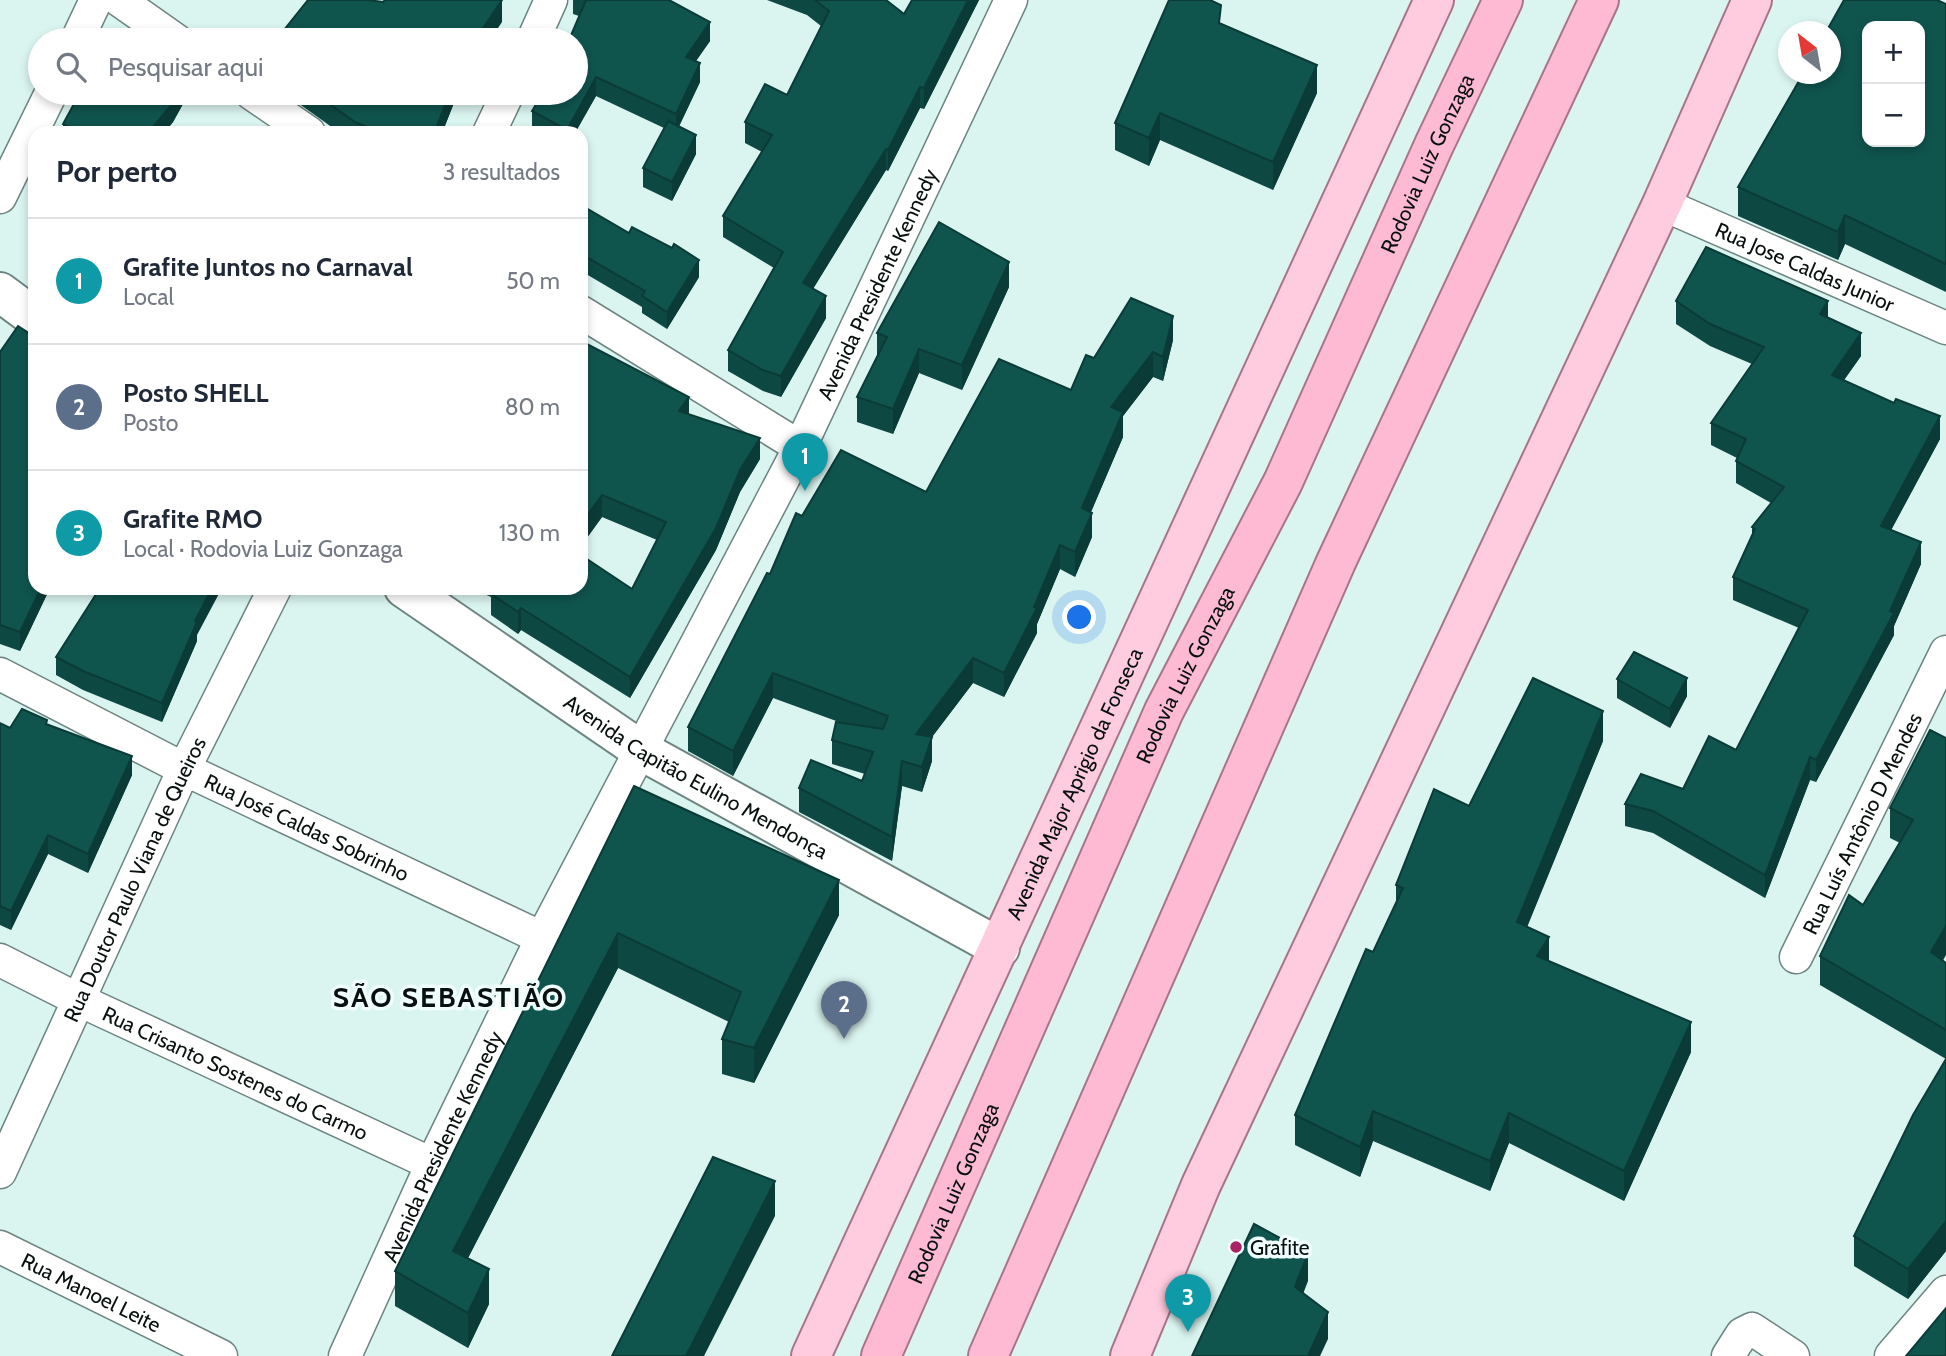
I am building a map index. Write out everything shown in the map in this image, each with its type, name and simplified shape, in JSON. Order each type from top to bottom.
[{"type":"highway","name":"Rodovia Luiz Gonzaga","points":[[881,1356],[1164,711],[1283,482],[1434,145],[1503,0]]},
{"type":"highway","points":[[988,1356],[1336,562],[1599,0]]},
{"type":"main road","name":"Avenida Major Aprigio da Fonseca","points":[[811,1356],[1434,0]]},
{"type":"main road","points":[[1130,1356],[1201,1185],[1662,204],[1752,0]]},
{"type":"main road","points":[[0,292],[28,313]]},
{"type":"main road","name":"Avenida Capitão Eulino Mendonça","points":[[414,595],[642,751],[1000,948]]},
{"type":"street","points":[[83,28],[96,0]]},
{"type":"street","points":[[119,0],[159,28]]},
{"type":"street","points":[[538,28],[551,0]]},
{"type":"street","name":"Avenida Presidente Kennedy","points":[[345,1356],[432,1164],[542,938],[800,447],[1011,0]]},
{"type":"street","points":[[35,126],[45,105]]},
{"type":"street","points":[[268,105],[299,126]]},
{"type":"street","points":[[492,126],[502,105]]},
{"type":"street","points":[[0,197],[28,140]]},
{"type":"street","name":"Rua Jose Caldas Junior","points":[[1662,204],[1946,328]]},
{"type":"street","points":[[588,316],[800,447]]},
{"type":"street","name":"Rua Doutor Paulo Viana de Queiros","points":[[0,1172],[184,769],[271,595]]},
{"type":"street","name":"Rua Luís Antônio D Mendes","points":[[1796,957],[1946,652]]},
{"type":"street","name":"Rua José Caldas Sobrinho","points":[[0,674],[184,769],[542,938]]},
{"type":"street","name":"Rua Crisanto Sostenes do Carmo","points":[[0,960],[80,1001],[432,1164]]},
{"type":"street","name":"Rua Manoel Leite","points":[[0,1247],[221,1356]]},
{"type":"street","points":[[1891,1356],[1946,1292]]},
{"type":"street","points":[[1728,1356],[1742,1334],[1752,1329],[1793,1356]]},
{"type":"building","points":[[308,0],[502,0],[483,28],[286,28]]},
{"type":"building","points":[[586,0],[669,0],[710,22],[686,57],[700,63],[676,114],[596,77],[588,92],[588,28],[574,28]]},
{"type":"building","points":[[815,0],[886,0],[904,14],[912,0],[968,0],[924,88],[920,87],[888,150],[886,149],[803,283],[826,296],[781,376],[763,370],[728,350],[783,252],[723,216],[772,135],[745,122],[765,84],[787,95],[829,11]]},
{"type":"building","points":[[1169,0],[1210,0],[1221,5],[1219,23],[1317,65],[1273,162],[1160,113],[1149,138],[1115,123]]},
{"type":"building","points":[[1844,0],[1937,0],[1946,4],[1946,264],[1845,215],[1838,232],[1738,187],[1797,84],[1841,84],[1841,21],[1832,21]]},
{"type":"building","points":[[73,105],[171,105],[154,126],[63,124]]},
{"type":"building","points":[[331,105],[445,105],[437,126],[364,126]]},
{"type":"building","points":[[536,105],[581,105],[569,126],[560,126],[532,111]]},
{"type":"building","points":[[668,121],[696,135],[672,182],[643,168]]},
{"type":"building","points":[[588,209],[629,233],[632,227],[672,248],[674,244],[699,260],[667,312],[642,296],[645,291],[588,258]]},
{"type":"building","points":[[939,222],[1009,262],[962,365],[919,349],[893,409],[857,397],[887,337],[877,333]]},
{"type":"building","points":[[1706,247],[1828,301],[1820,314],[1861,333],[1832,375],[1894,403],[1896,399],[1940,416],[1881,526],[1921,542],[1890,611],[1894,613],[1816,760],[1810,757],[1765,875],[1653,811],[1625,804],[1641,774],[1683,789],[1709,736],[1736,750],[1808,610],[1733,577],[1755,529],[1752,527],[1784,487],[1736,461],[1746,439],[1711,423],[1764,347],[1710,324],[1676,301]]},
{"type":"building","points":[[1131,298],[1173,316],[1163,357],[1153,352],[1111,407],[1123,412],[1082,508],[1092,513],[1075,552],[1060,545],[1034,607],[1037,608],[1004,673],[973,658],[916,734],[932,737],[922,767],[902,761],[892,837],[799,788],[811,760],[862,781],[873,752],[832,740],[836,722],[883,729],[888,716],[773,673],[733,751],[688,727],[767,573],[770,574],[796,513],[802,516],[841,450],[926,492],[999,359],[1071,390],[1086,355],[1094,358]]},
{"type":"building","points":[[18,326],[28,332],[28,595],[38,595],[20,632],[0,625],[0,352]]},
{"type":"building","points":[[588,345],[689,397],[679,411],[760,438],[740,470],[716,528],[630,677],[521,608],[518,612],[492,595],[588,595],[588,560],[632,589],[666,522],[602,495],[588,514]]},
{"type":"building","points":[[96,595],[208,595],[162,703],[56,657]]},
{"type":"building","points":[[1634,652],[1687,678],[1670,709],[1617,679]]},
{"type":"building","points":[[1533,678],[1603,711],[1517,922],[1549,937],[1537,956],[1691,1022],[1624,1171],[1509,1113],[1490,1161],[1373,1111],[1360,1147],[1295,1115],[1366,949],[1373,952],[1403,888],[1396,885],[1434,789],[1469,806]]},
{"type":"building","points":[[22,709],[47,720],[46,724],[132,756],[88,854],[48,835],[11,911],[0,906],[0,723],[10,728]]},
{"type":"building","points":[[1930,730],[1946,738],[1946,926],[1931,952],[1946,963],[1946,1030],[1820,956],[1849,895],[1863,905],[1913,820],[1890,808]]},
{"type":"building","points":[[634,786],[839,880],[754,1048],[722,1039],[741,992],[618,933],[453,1251],[489,1269],[468,1313],[395,1271]]},
{"type":"building","points":[[1946,1059],[1946,1221],[1908,1269],[1854,1236],[1913,1115]]},
{"type":"building","points":[[713,1157],[775,1181],[686,1356],[612,1356]]},
{"type":"building","points":[[1254,1224],[1308,1253],[1295,1287],[1328,1312],[1308,1356],[1192,1356]]},
{"type":"building","points":[[1946,1308],[1946,1356],[1906,1356]]},
{"type":"place","name":"Grafite Juntos no Carnaval","points":[[805,491]]},
{"type":"place","name":"Posto SHELL","points":[[844,1039]]},
{"type":"place","name":"Grafite","points":[[1236,1247]]},
{"type":"place","name":"Grafite RMO","points":[[1188,1332]]},
{"type":"district","name":"SÃO SEBASTIÃO","points":[[449,997]]}]
